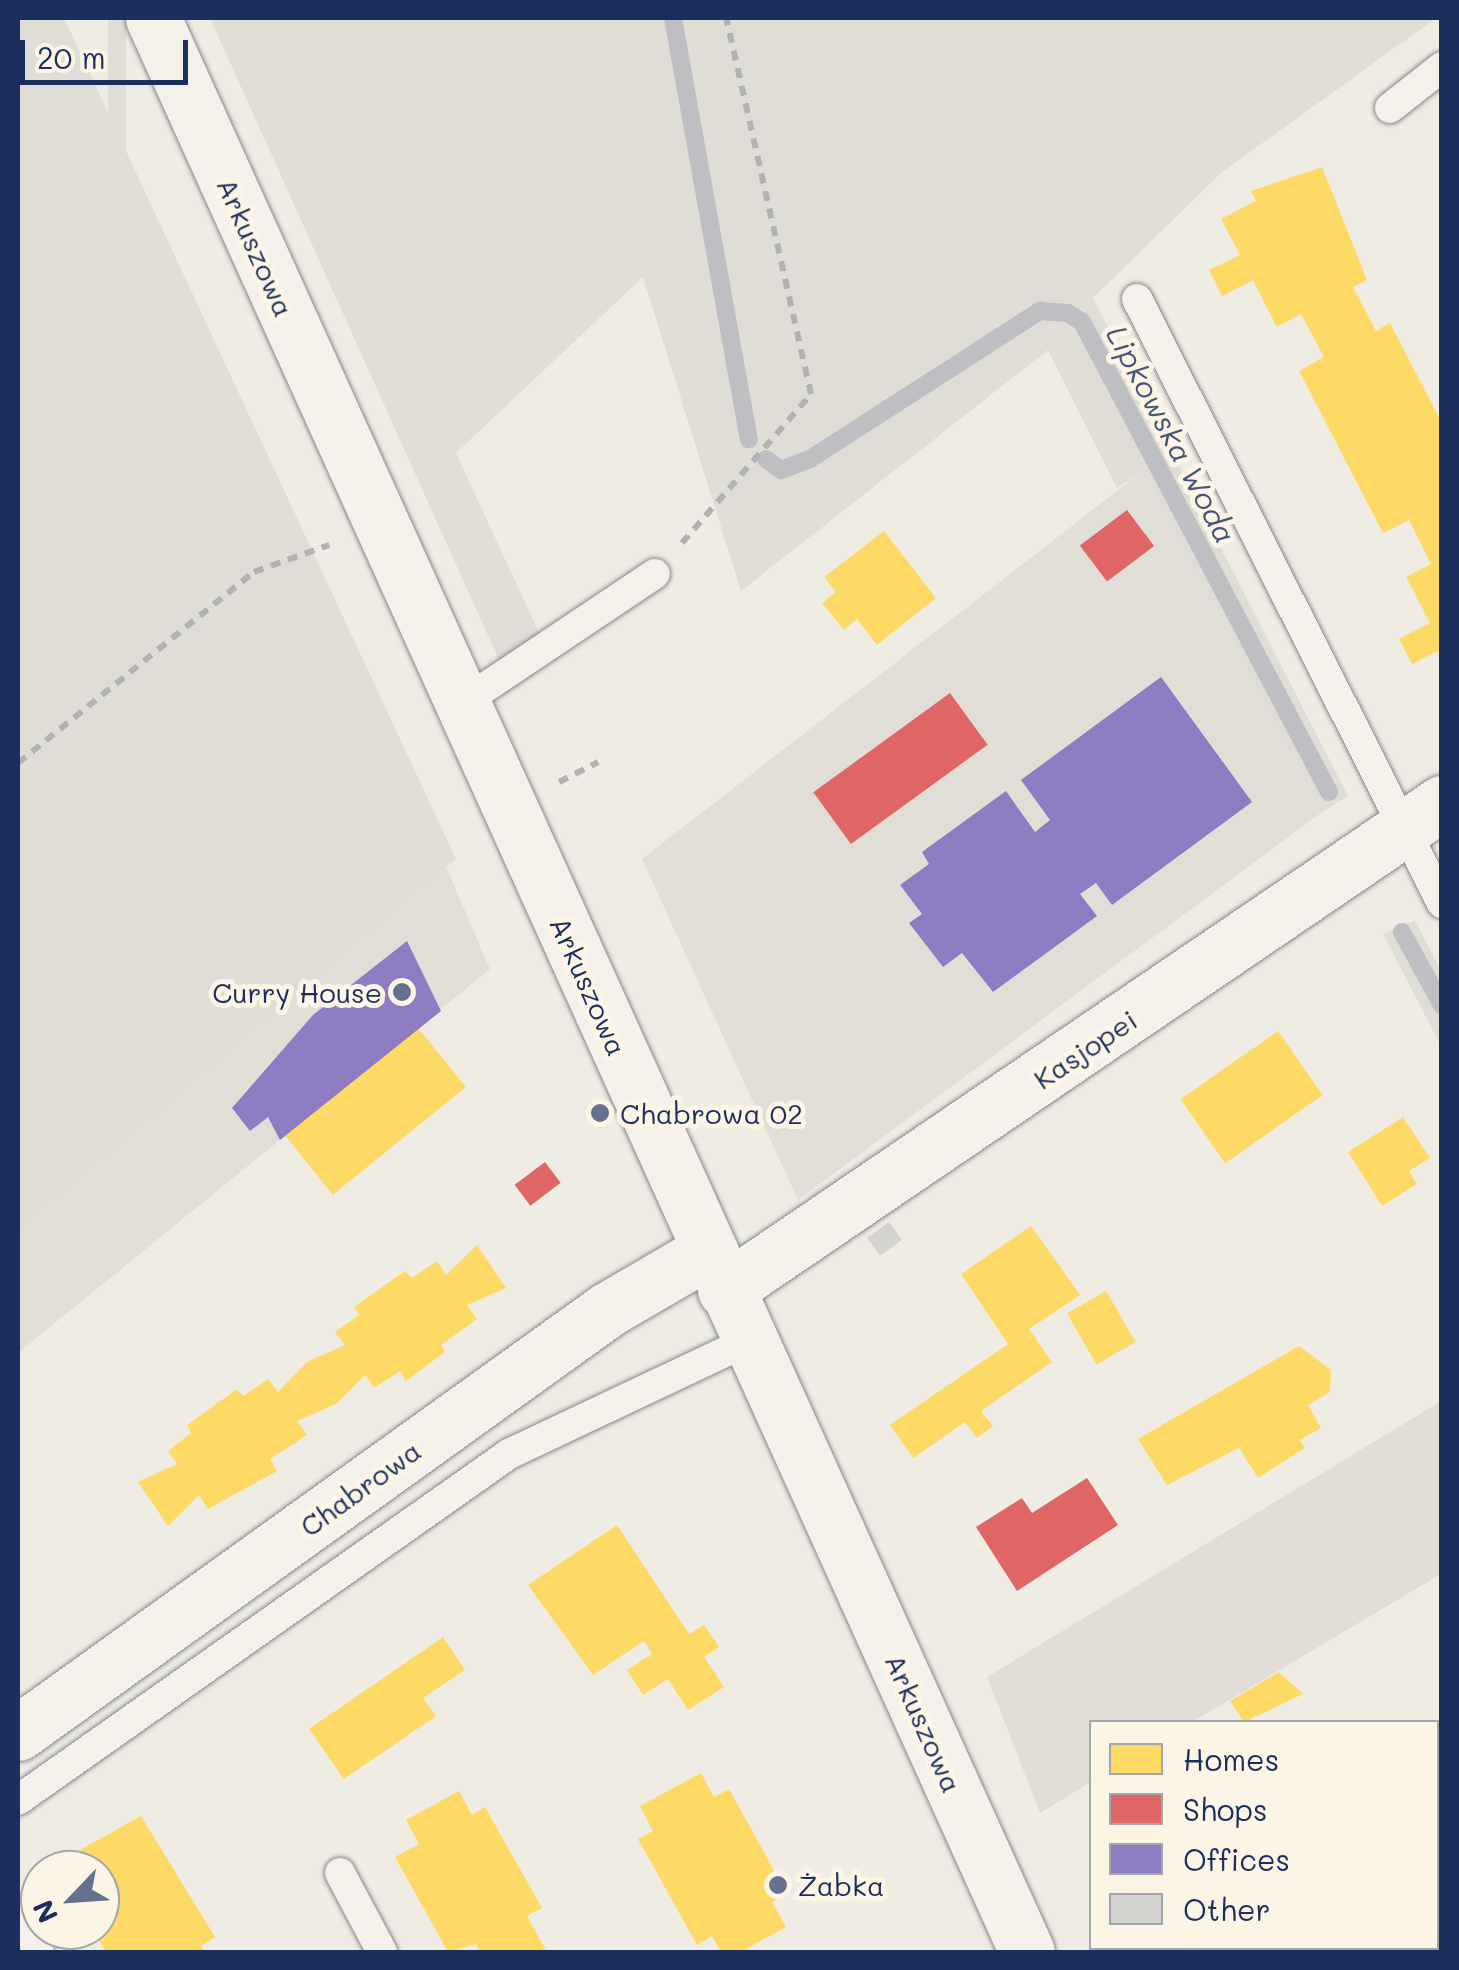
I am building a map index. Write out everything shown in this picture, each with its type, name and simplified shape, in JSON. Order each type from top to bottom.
[{"type":"main road","name":"Arkuszowa","points":[[153,18],[1027,1952]]},
{"type":"main road","name":"Kasjopei","points":[[717,1270],[1423,818]]},
{"type":"main road","name":"Chabrowa","points":[[18,1734],[607,1310],[717,1270]]},
{"type":"lane","points":[[1390,108],[1442,66]]},
{"type":"lane","points":[[1137,299],[1423,818],[1442,903]]},
{"type":"lane","points":[[462,702],[655,574]]},
{"type":"lane","points":[[18,1800],[509,1454],[750,1340]]},
{"type":"lane","points":[[340,1873],[382,1952]]},
{"type":"lane","points":[[18,1914],[39,1952]]},
{"type":"path","points":[[655,574],[811,394],[726,18]]},
{"type":"path","points":[[18,762],[254,572],[338,541]]},
{"type":"path","points":[[545,789],[598,762]]},
{"type":"shaded area","points":[[18,18],[64,18],[456,859],[18,1233]]},
{"type":"shaded area","points":[[108,18],[126,18],[126,543],[108,543]]},
{"type":"shaded area","points":[[210,18],[1436,18],[1221,173],[1093,298],[1348,796],[1321,813],[1144,471],[1117,488],[1048,350],[741,591],[643,277],[456,453],[541,637],[499,660]]},
{"type":"shaded area","points":[[1144,470],[1321,813],[798,1200],[642,859]]},
{"type":"shaded area","points":[[445,864],[490,969],[18,1353],[18,1233]]},
{"type":"shaded area","points":[[1415,920],[1441,971],[1441,1046],[1383,934]]},
{"type":"shaded area","points":[[1441,1401],[1441,1574],[1195,1720],[1089,1720],[1089,1783],[1040,1813],[987,1677]]},
{"type":"building: Homes","points":[[1322,167],[1367,280],[1353,287],[1376,331],[1390,323],[1442,423],[1442,649],[1412,664],[1399,639],[1430,623],[1406,577],[1431,564],[1409,520],[1383,533],[1299,371],[1324,357],[1301,314],[1277,327],[1253,280],[1222,296],[1209,270],[1240,255],[1221,219],[1256,201],[1251,191]]},
{"type":"building: Homes","points":[[884,531],[936,598],[877,645],[857,619],[844,630],[822,603],[836,592],[824,577]]},
{"type":"building: Homes","points":[[418,1028],[466,1087],[333,1195],[285,1136]]},
{"type":"building: Homes","points":[[1278,1031],[1323,1095],[1225,1163],[1181,1099]]},
{"type":"building: Homes","points":[[1403,1117],[1430,1158],[1409,1171],[1417,1184],[1382,1206],[1348,1152]]},
{"type":"building: Homes","points":[[1031,1226],[1080,1295],[1029,1329],[1052,1362],[981,1411],[993,1426],[977,1438],[965,1422],[913,1458],[890,1425],[1008,1344],[961,1274]]},
{"type":"building: Homes","points":[[477,1245],[506,1288],[467,1305],[477,1319],[441,1345],[445,1352],[406,1381],[400,1371],[374,1388],[365,1375],[336,1404],[297,1421],[307,1435],[270,1459],[277,1471],[208,1509],[199,1495],[168,1526],[138,1482],[177,1464],[168,1451],[191,1433],[187,1425],[237,1389],[243,1396],[268,1379],[278,1392],[307,1362],[345,1345],[335,1332],[359,1315],[354,1307],[405,1271],[412,1278],[437,1261],[446,1275]]},
{"type":"building: Homes","points":[[1106,1291],[1136,1342],[1097,1365],[1067,1314]]},
{"type":"building: Homes","points":[[1299,1346],[1331,1370],[1330,1392],[1308,1405],[1321,1428],[1300,1440],[1305,1448],[1258,1478],[1239,1448],[1167,1485],[1138,1439]]},
{"type":"building: Homes","points":[[617,1525],[689,1634],[704,1625],[719,1647],[704,1657],[724,1687],[688,1710],[668,1679],[643,1695],[627,1670],[652,1654],[644,1641],[593,1675],[528,1585]]},
{"type":"building: Homes","points":[[443,1637],[465,1670],[423,1698],[436,1716],[344,1779],[309,1729]]},
{"type":"building: Homes","points":[[1279,1672],[1303,1694],[1248,1720],[1243,1720],[1230,1701]]},
{"type":"building: Homes","points":[[701,1773],[714,1797],[729,1789],[787,1894],[772,1902],[786,1927],[740,1952],[721,1952],[712,1936],[697,1945],[638,1839],[653,1831],[640,1806]]},
{"type":"building: Homes","points":[[459,1791],[472,1815],[485,1807],[542,1908],[527,1916],[547,1952],[480,1952],[476,1944],[448,1952],[395,1857],[419,1844],[406,1820]]},
{"type":"building: Homes","points":[[141,1816],[215,1937],[201,1946],[205,1952],[106,1952],[120,1950],[120,1850],[80,1850]]},
{"type":"building: Shops","points":[[1127,510],[1154,546],[1107,581],[1080,546]]},
{"type":"building: Shops","points":[[950,693],[988,745],[851,844],[813,792]]},
{"type":"building: Shops","points":[[545,1162],[561,1183],[530,1206],[515,1185]]},
{"type":"building: Shops","points":[[1087,1478],[1118,1525],[1017,1591],[976,1527],[1022,1498],[1032,1513]]},
{"type":"building: Offices","points":[[1161,677],[1252,802],[1112,905],[1096,883],[1080,894],[1097,916],[993,992],[962,953],[943,967],[909,923],[922,914],[900,885],[929,864],[922,852],[1006,791],[1035,832],[1050,820],[1021,780]]},
{"type":"building: Offices","points":[[407,941],[441,1011],[280,1140],[268,1117],[250,1131],[232,1108],[313,1015]]},
{"type":"building: Other","points":[[889,1222],[902,1240],[880,1256],[867,1238]]},
{"type":"waterway","name":"Lipkowska Woda","points":[[673,18],[749,439]]},
{"type":"waterway","name":"Lipkowska Woda","points":[[766,459],[781,470],[810,459],[1040,311],[1068,313],[1082,322],[1329,792]]},
{"type":"waterway","name":"Lipkowska Woda","points":[[1402,932],[1442,1005]]},
{"type":"place","name":"Curry House","points":[[402,992]]},
{"type":"place","name":"Chabrowa 02","points":[[600,1113]]},
{"type":"place","name":"Żabka","points":[[778,1885]]}]
